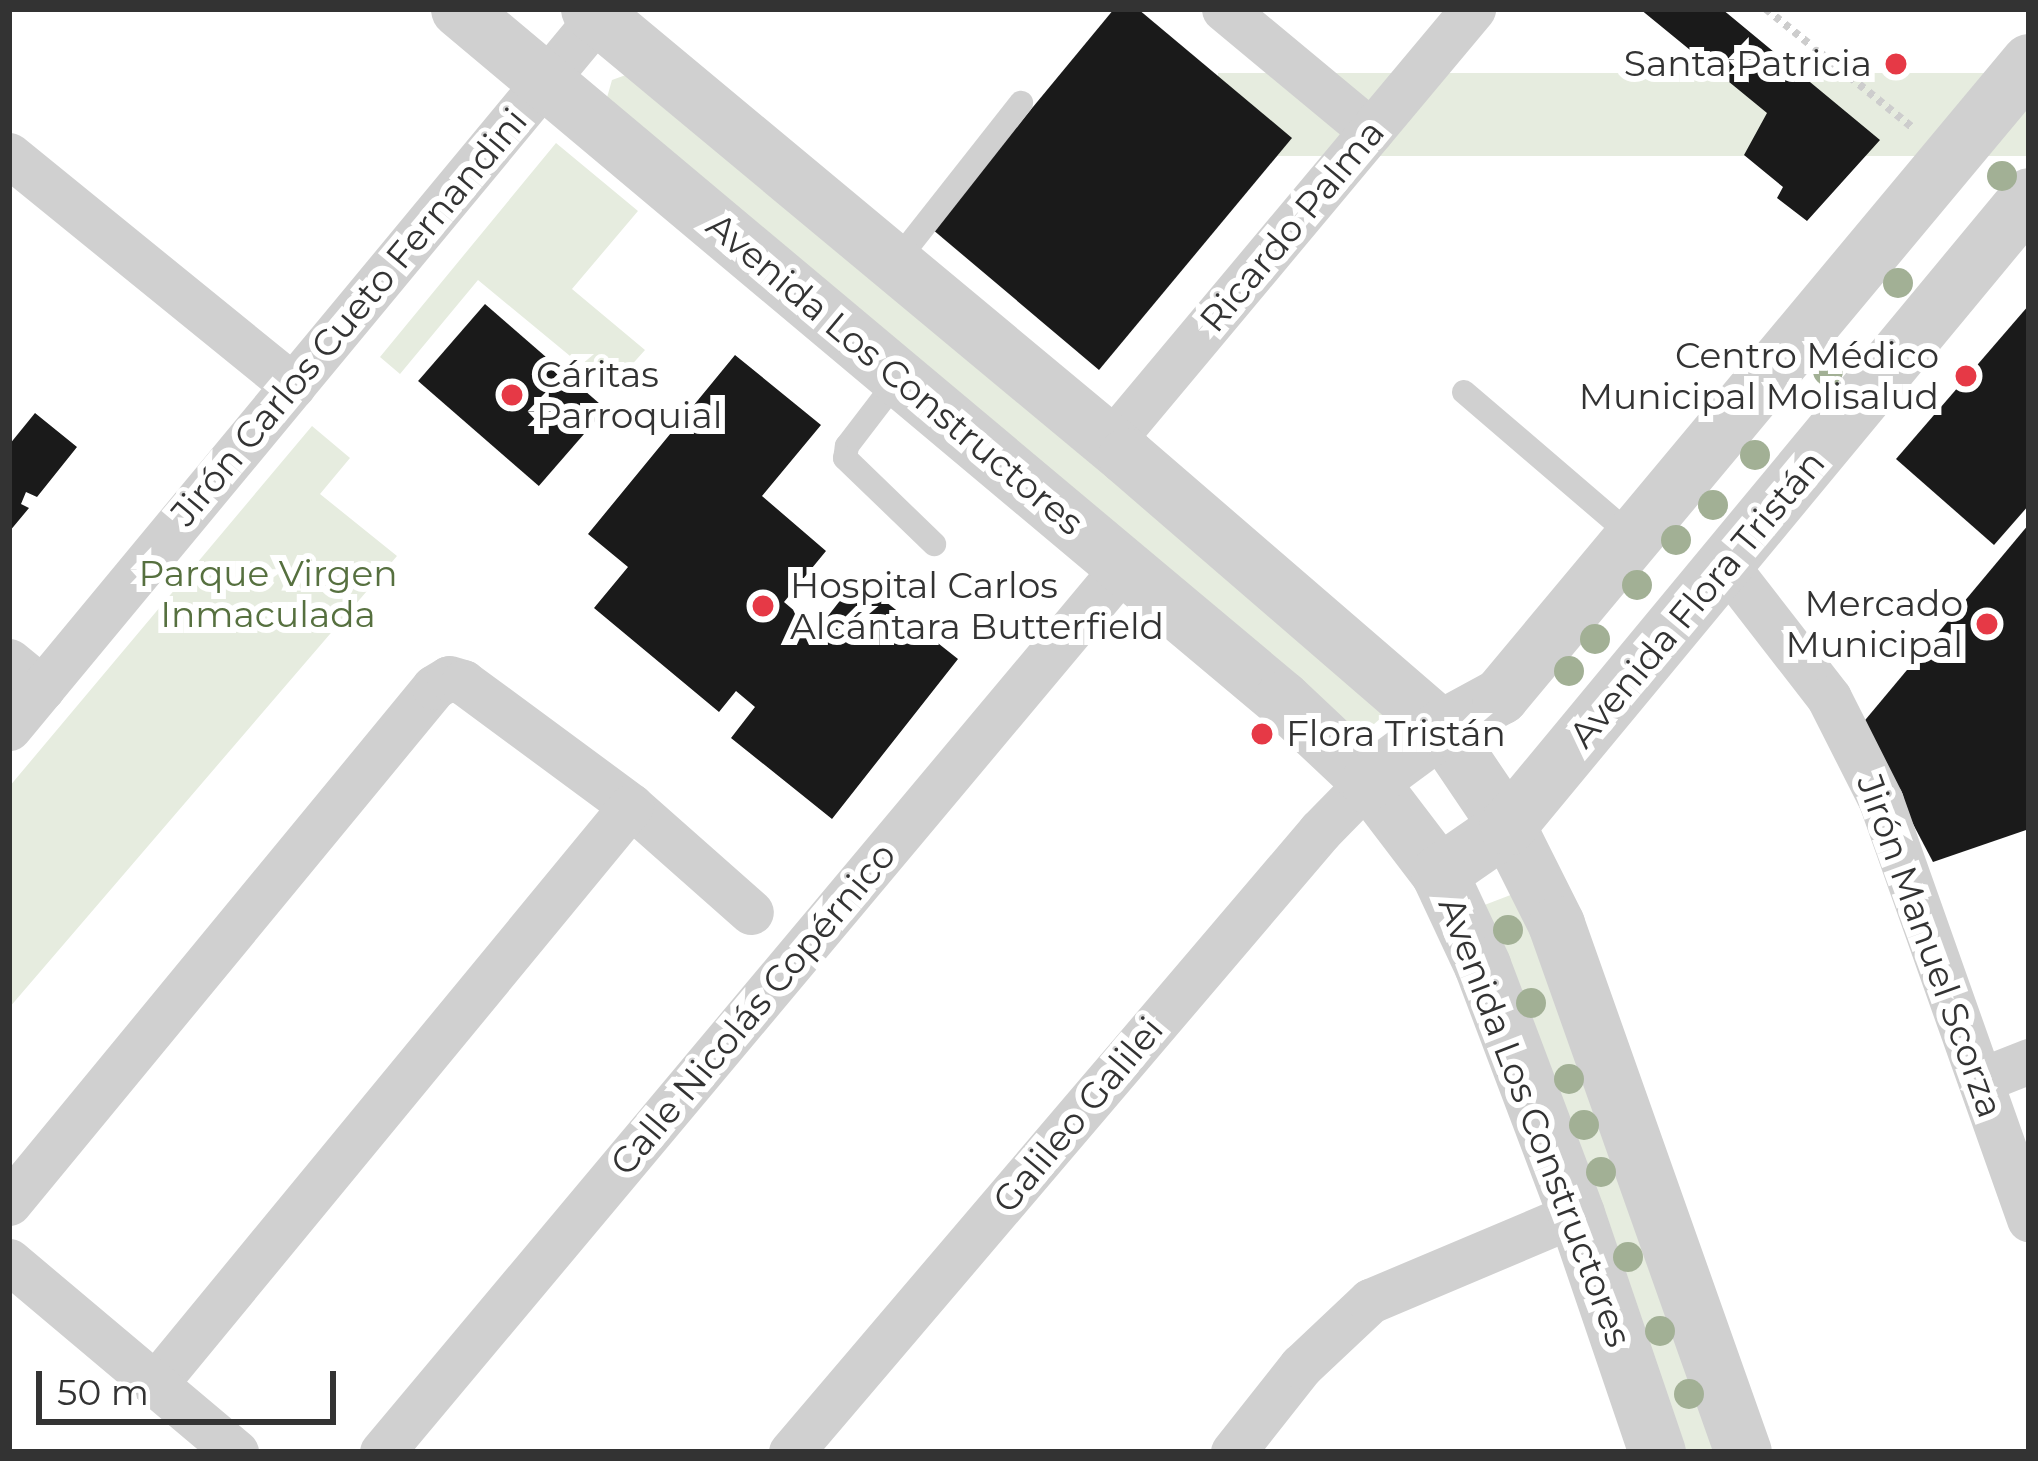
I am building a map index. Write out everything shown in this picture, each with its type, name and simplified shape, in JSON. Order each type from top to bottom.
[{"type":"street","name":"Avenida Los Constructores","points":[[459,9],[1124,566],[1369,781],[1439,873],[1482,965],[1576,1214],[1658,1452]]},
{"type":"street","points":[[1225,9],[1371,131]]},
{"type":"street","name":"Ricardo Palma","points":[[1110,443],[1474,9]]},
{"type":"street","name":"Jirón Carlos Cueto Fernandini","points":[[9,728],[26,675],[292,386],[545,81],[594,13]]},
{"type":"street","points":[[594,13],[1110,443],[1441,728],[1507,826],[1556,924],[1743,1452]]},
{"type":"street","points":[[1369,781],[1441,728],[1500,696],[2029,62]]},
{"type":"street","points":[[9,155],[292,386]]},
{"type":"street","name":"Avenida Flora Tristán","points":[[1439,873],[1507,826],[2029,196]]},
{"type":"street","name":"Jirón Manuel Scorza","points":[[1726,565],[1829,698],[1882,801],[2029,1220]]},
{"type":"street","name":"Calle Nicolás Copérnico","points":[[382,1452],[1124,566]]},
{"type":"street","points":[[9,1203],[434,687],[449,677],[631,806],[752,912]]},
{"type":"street","name":"Galileo Galilei","points":[[791,1452],[1369,781]]},
{"type":"street","points":[[155,1384],[631,806]]},
{"type":"street","points":[[1981,1080],[2029,1060]]},
{"type":"street","points":[[1233,1452],[1301,1366],[1370,1301],[1576,1214]]},
{"type":"street","points":[[9,1261],[236,1452]]},
{"type":"lane","points":[[895,263],[1021,103]]},
{"type":"lane","points":[[898,377],[847,446],[845,458],[934,544]]},
{"type":"lane","points":[[1464,392],[1633,537]]},
{"type":"path","points":[[1766,9],[1949,158]]},
{"type":"green space","points":[[634,72],[1390,710],[1356,740],[606,101],[612,80]]},
{"type":"green space","points":[[1218,73],[2029,73],[2029,156],[1218,156]]},
{"type":"green space","points":[[556,143],[638,211],[572,289],[645,350],[610,389],[478,280],[400,374],[380,357]]},
{"type":"green space","name":"Parque Virgen Inmaculada","points":[[312,426],[350,458],[320,494],[397,556],[9,1008],[9,787]]},
{"type":"green space","points":[[1521,891],[1736,1450],[1682,1452],[1473,909]]},
{"type":"building","points":[[1114,9],[1138,9],[1292,138],[1099,370],[932,229]]},
{"type":"building","points":[[1640,9],[1722,9],[1880,140],[1807,221],[1777,198],[1783,187],[1744,155],[1767,113]]},
{"type":"building","name":"Cáritas Parroquial","points":[[485,304],[606,409],[539,486],[418,381]]},
{"type":"building","points":[[2029,305],[2029,505],[1994,545],[1896,459]]},
{"type":"building","points":[[735,355],[821,425],[762,496],[826,551],[784,602],[817,630],[857,579],[958,659],[832,819],[731,738],[755,707],[736,691],[719,712],[594,608],[628,567],[588,534]]},
{"type":"building","points":[[35,413],[77,447],[37,497],[26,492],[21,504],[29,508],[9,532],[9,445]]},
{"type":"building","name":"Mercado Municipal","points":[[2029,524],[2029,829],[1933,862],[1861,725]]},
{"type":"place","name":"Santa Patricia","points":[[1896,64]]},
{"type":"place","name":"Centro Médico Municipal Molisalud","points":[[1966,376]]},
{"type":"place","name":"Cáritas Parroquial","points":[[512,395]]},
{"type":"place","name":"Hospital Carlos Alcántara Butterfield","points":[[763,606]]},
{"type":"place","name":"Mercado Municipal","points":[[1987,624]]},
{"type":"place","name":"Flora Tristán","points":[[1262,734]]}]
